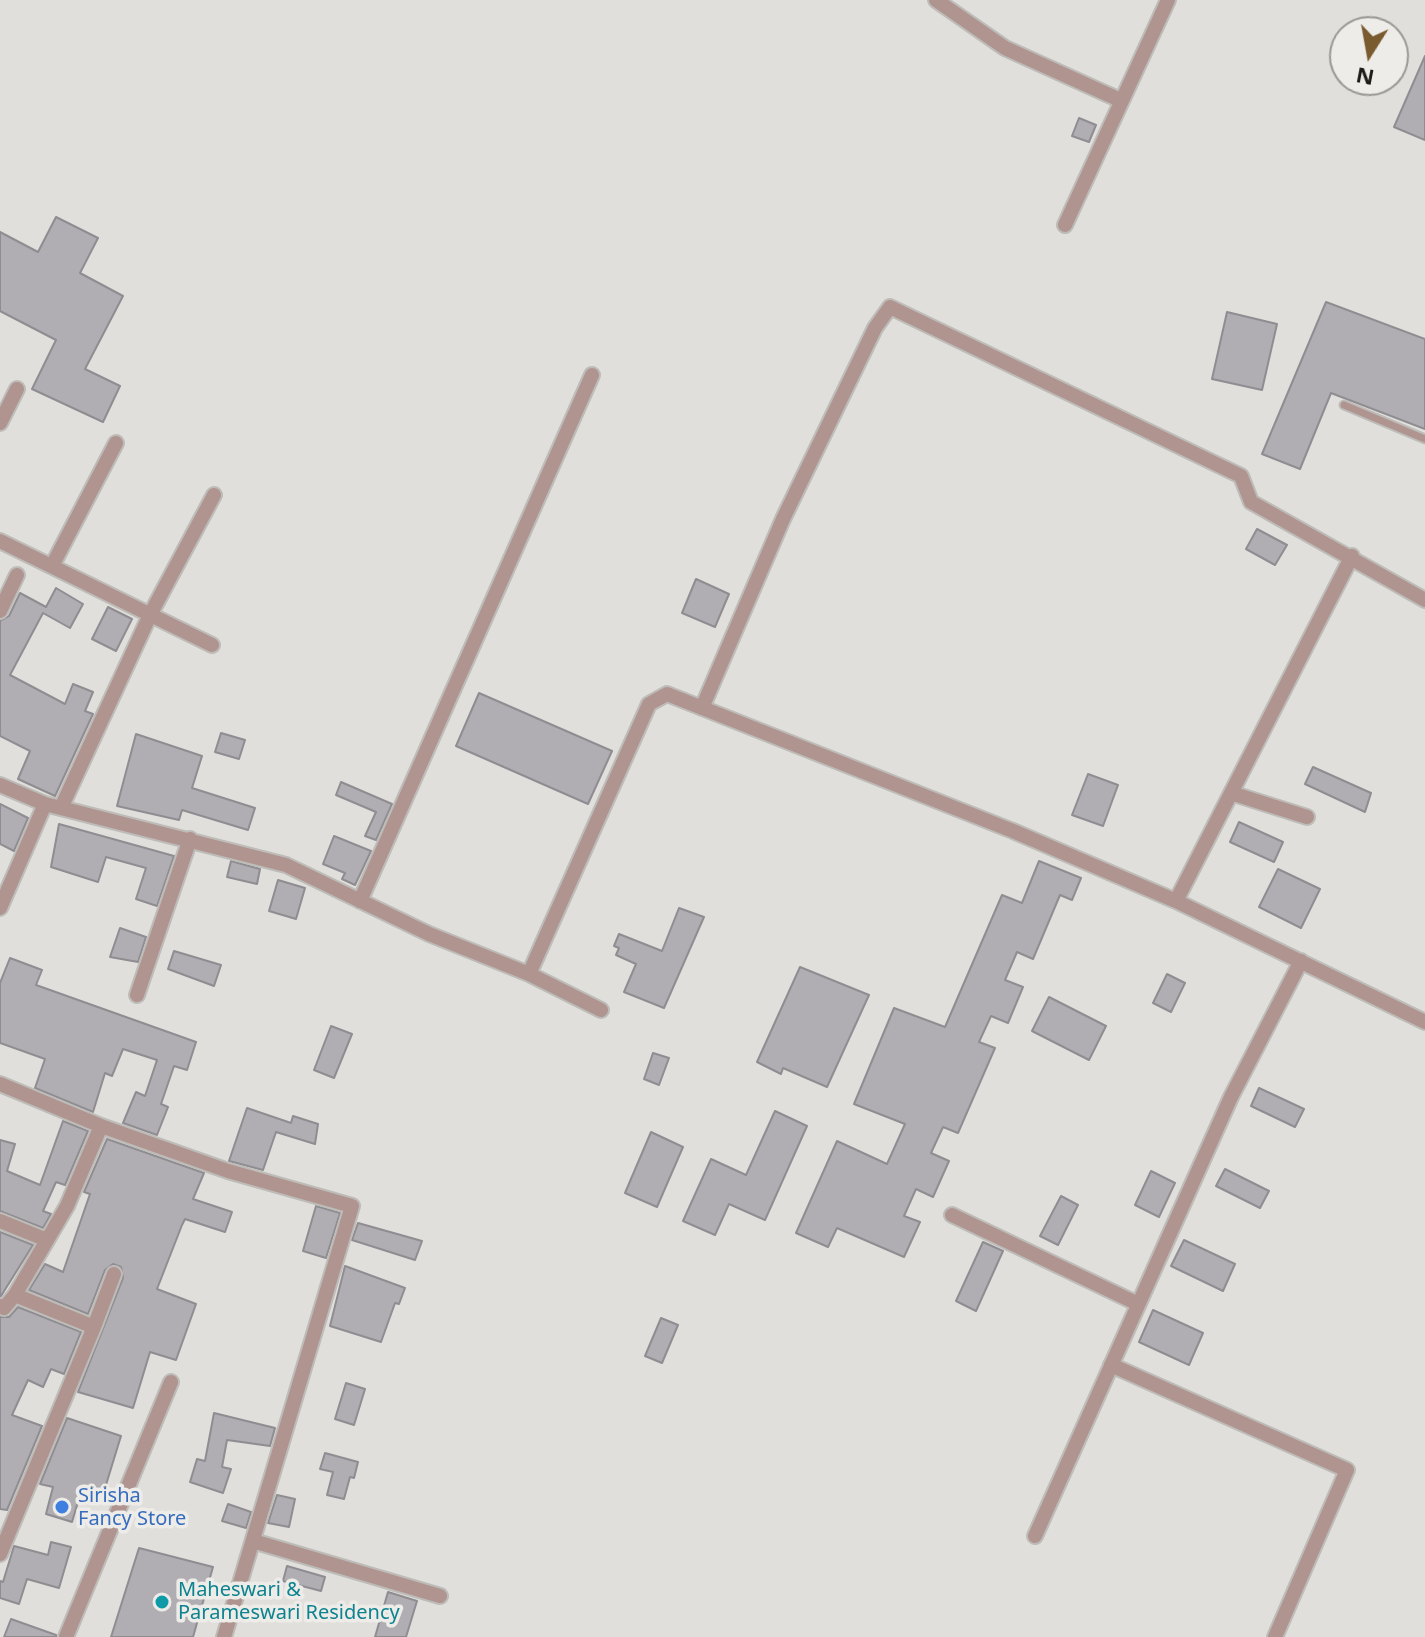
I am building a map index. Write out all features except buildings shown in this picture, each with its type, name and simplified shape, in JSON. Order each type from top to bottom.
[{"type":"street","points":[[936,0],[1005,48],[1120,100]]},
{"type":"street","points":[[1065,225],[1168,0]]},
{"type":"street","points":[[702,708],[783,519],[887,308],[893,307],[1241,476],[1251,502],[1352,556],[1425,600]]},
{"type":"street","points":[[360,901],[592,375]]},
{"type":"street","points":[[0,423],[17,389]]},
{"type":"street","points":[[52,566],[116,443]]},
{"type":"street","points":[[61,808],[150,615],[214,495]]},
{"type":"street","points":[[0,541],[212,645]]},
{"type":"street","points":[[1176,901],[1352,556]]},
{"type":"street","points":[[0,611],[17,575]]},
{"type":"street","points":[[529,974],[649,704],[667,694],[1176,901],[1425,1022]]},
{"type":"street","points":[[0,785],[45,804],[286,865],[429,934],[529,974],[601,1010]]},
{"type":"street","points":[[1231,793],[1307,817]]},
{"type":"street","points":[[0,908],[45,804]]},
{"type":"street","points":[[137,995],[190,839]]},
{"type":"street","points":[[1035,1536],[1136,1303],[1231,1097],[1301,961]]},
{"type":"street","points":[[0,1084],[101,1126],[228,1171],[352,1206],[224,1637]]},
{"type":"street","points":[[1,1310],[15,1295],[67,1206],[101,1126]]},
{"type":"street","points":[[952,1215],[1136,1303]]},
{"type":"street","points":[[0,1221],[47,1240]]},
{"type":"street","points":[[0,1554],[5,1526],[94,1327],[114,1274]]},
{"type":"street","points":[[15,1295],[94,1327]]},
{"type":"street","points":[[1111,1365],[1347,1470],[1275,1637]]},
{"type":"street","points":[[66,1637],[171,1382]]},
{"type":"street","points":[[253,1541],[440,1596]]},
{"type":"lane","points":[[1344,405],[1425,439]]},
{"type":"place","name":"Sirisha Fancy Store","points":[[62,1507]]},
{"type":"place","name":"Maheswari & Parameswari Residency","points":[[162,1602]]}]
